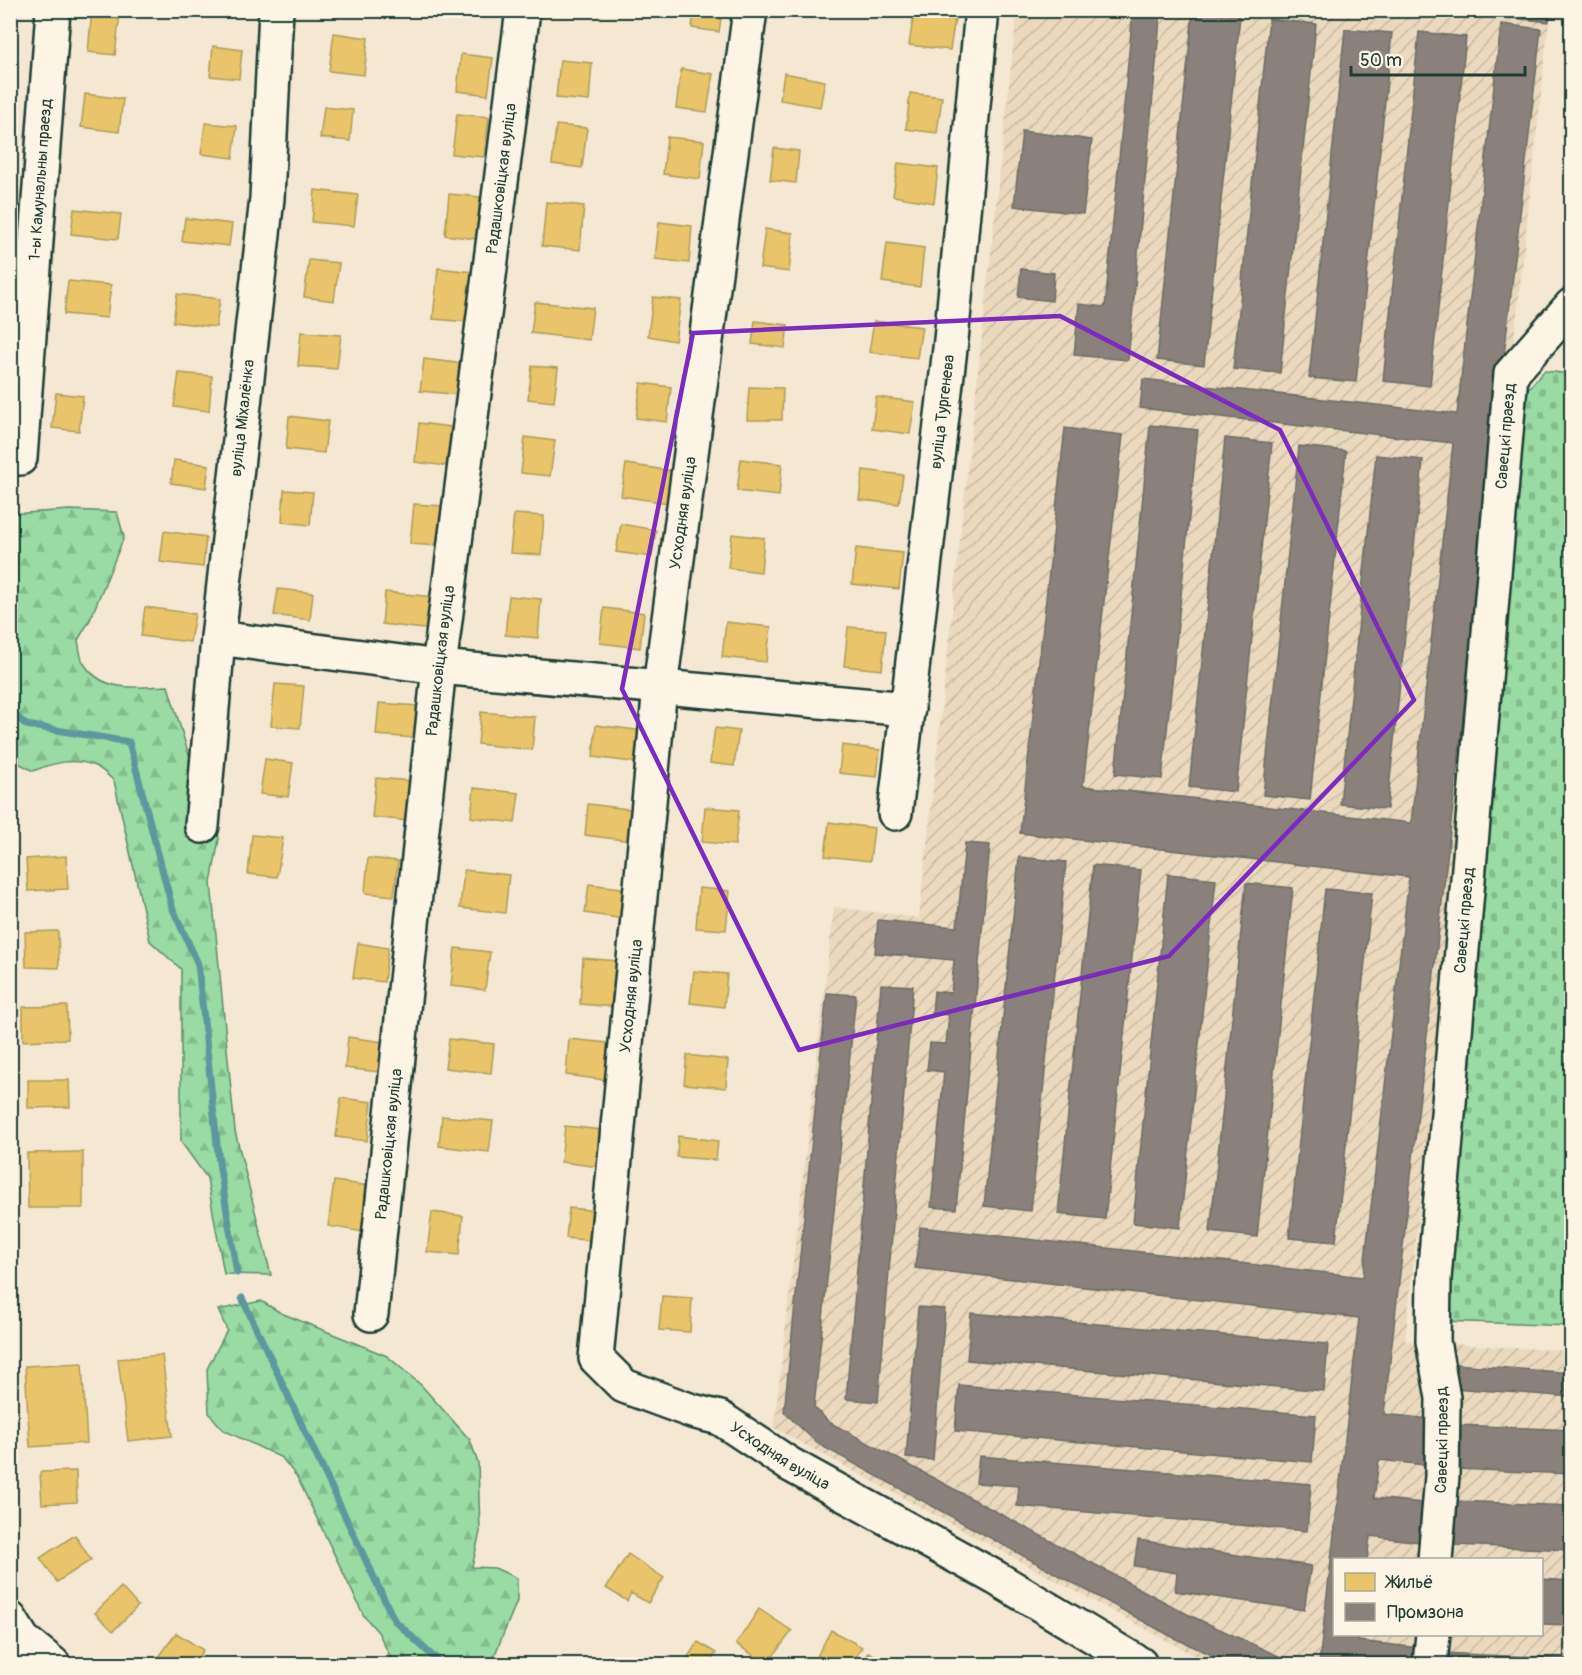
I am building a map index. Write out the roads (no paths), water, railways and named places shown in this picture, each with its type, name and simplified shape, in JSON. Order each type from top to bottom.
[{"type":"street","name":"1-ы Камунальны праезд","points":[[20,458],[52,10]]},
{"type":"street","name":"вуліца Міхалёнка","points":[[202,826],[218,638],[267,198],[276,10]]},
{"type":"street","name":"Радашковіцкая вуліца","points":[[371,1314],[439,667],[523,10]]},
{"type":"street","name":"Усходняя вуліца","points":[[750,10],[660,687],[596,1358],[624,1386],[692,1412],[720,1418],[789,1464],[996,1578],[1140,1665]]},
{"type":"street","name":"вуліца Тургенева","points":[[894,813],[951,340],[982,10]]},
{"type":"street","name":"Савецкі праезд","points":[[1435,1558],[1442,1476],[1443,1398],[1433,1341],[1434,1279],[1511,374],[1572,304]]},
{"type":"street","points":[[218,638],[439,667],[908,709]]},
{"type":"street","points":[[10,1619],[24,1640],[53,1665]]},
{"type":"street","points":[[1430,1665],[1433,1636]]},
{"type":"waterway","points":[[10,710],[26,725],[129,742],[172,907],[198,964],[219,1163],[237,1273]]},
{"type":"waterway","points":[[242,1298],[394,1620],[441,1664]]}]
